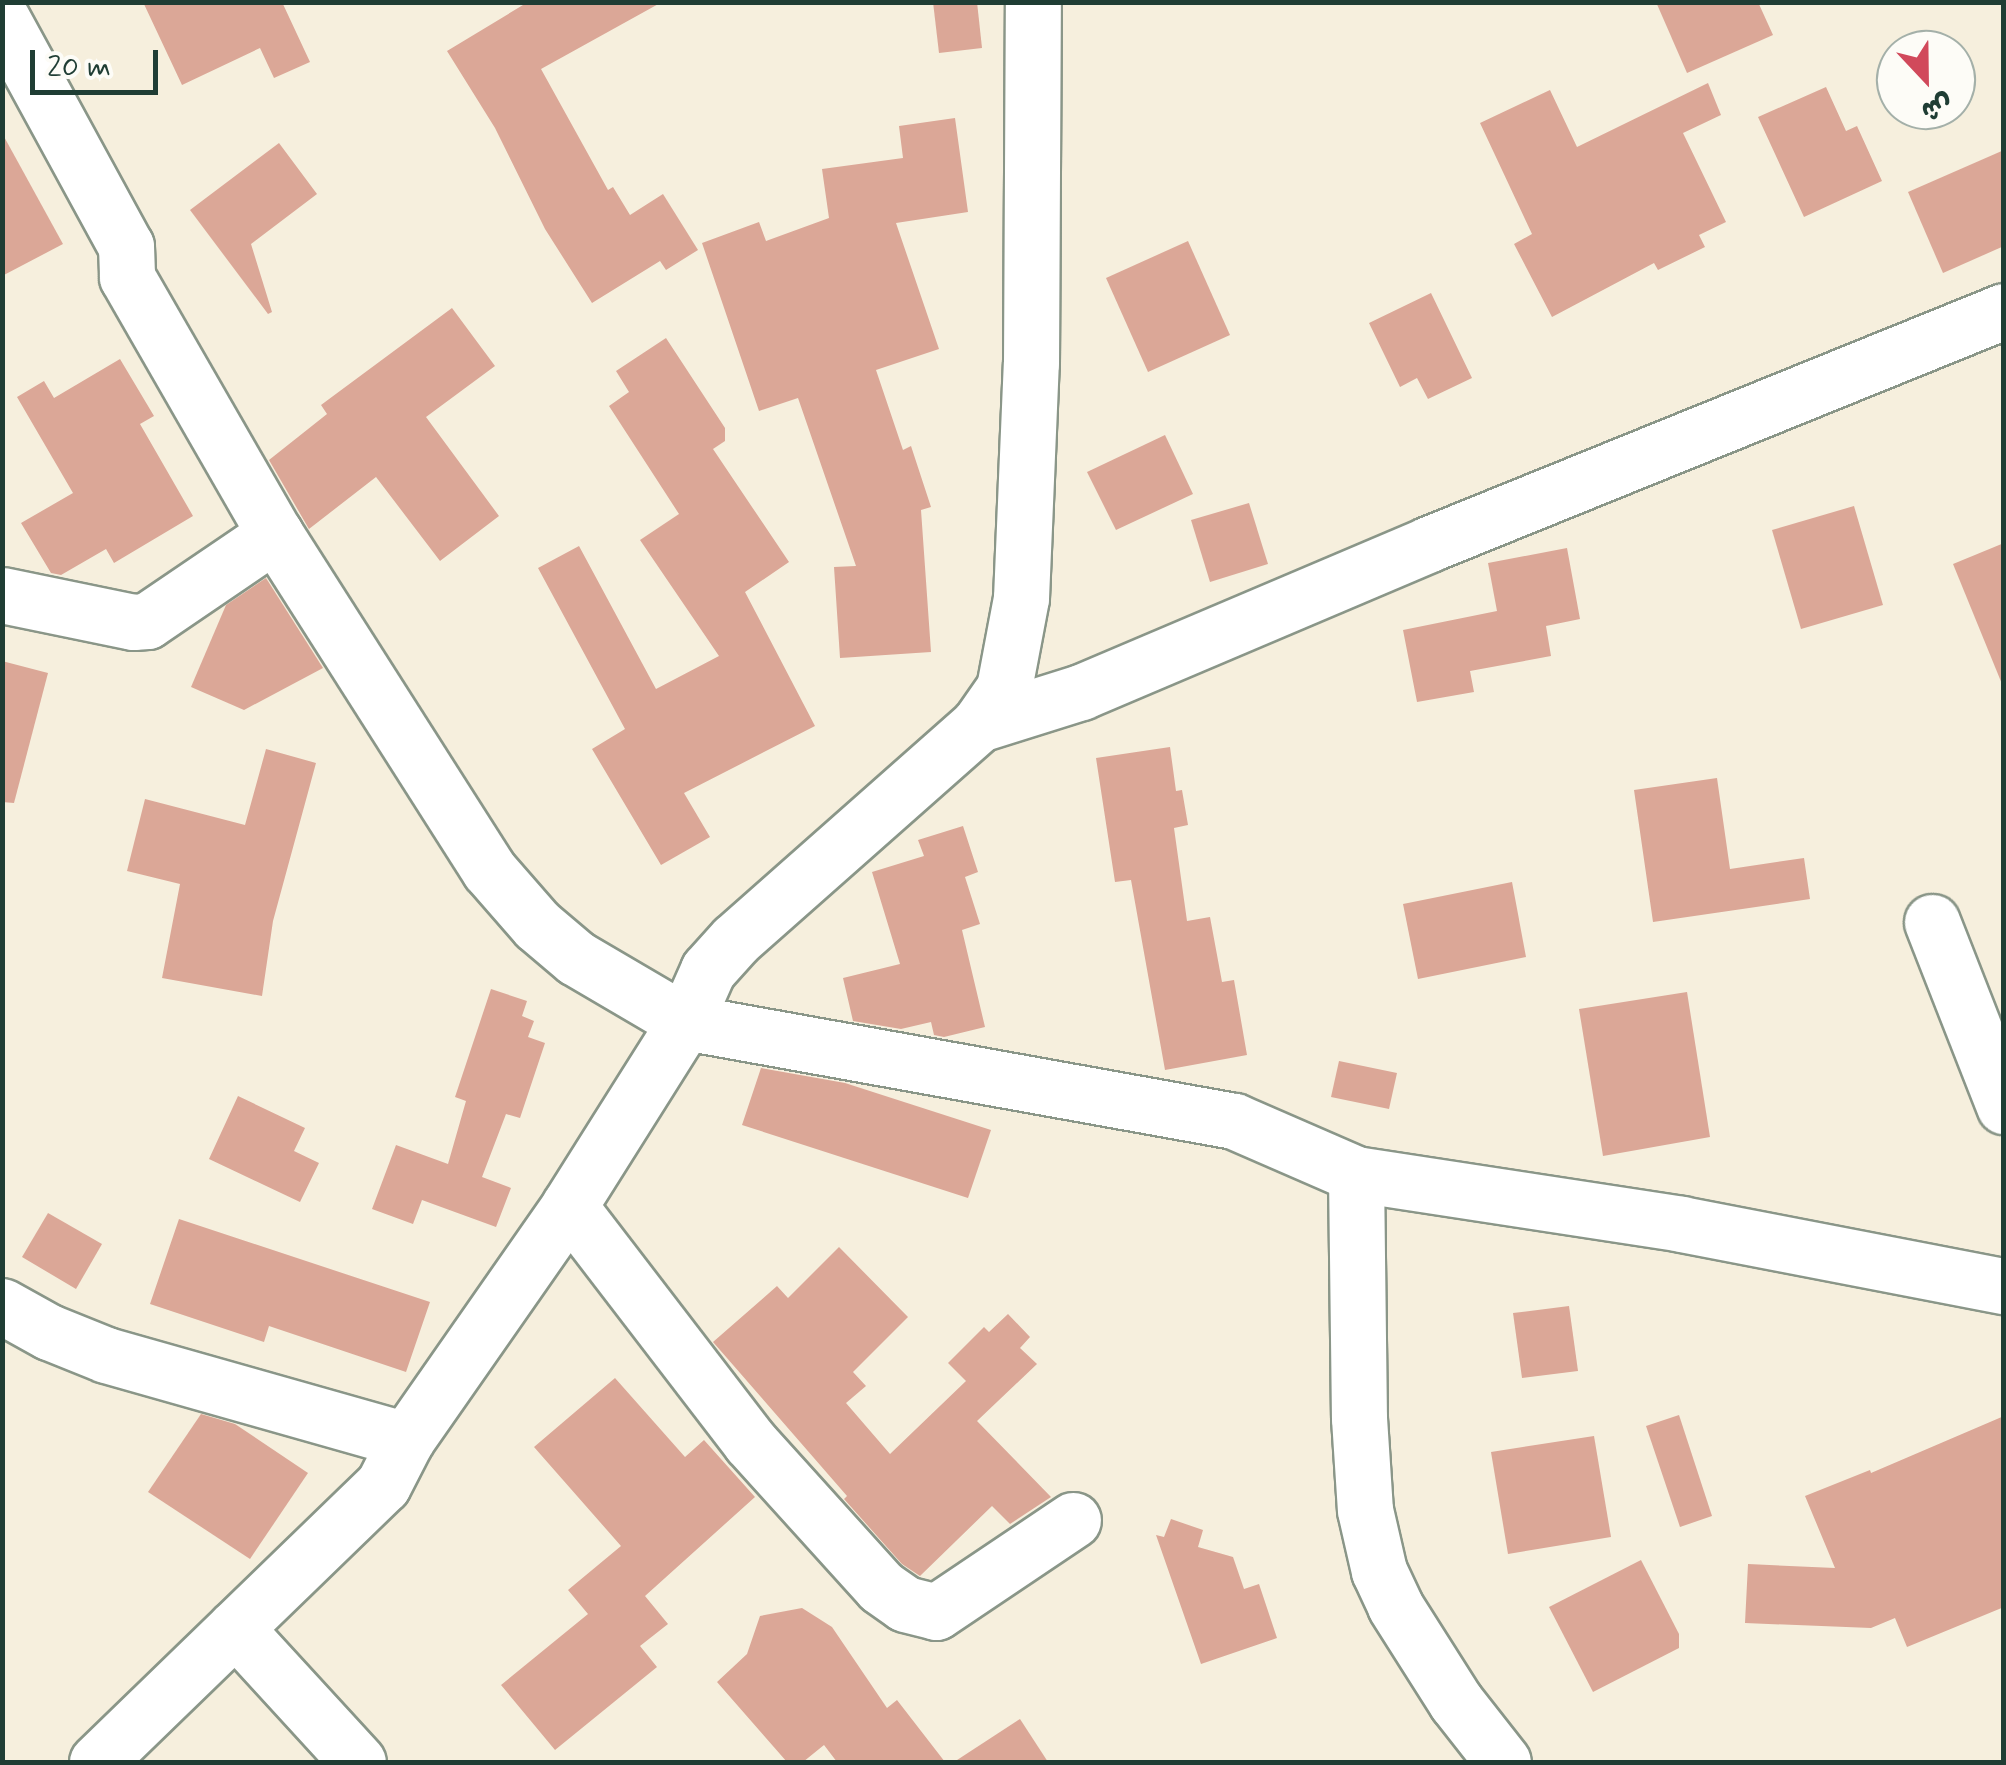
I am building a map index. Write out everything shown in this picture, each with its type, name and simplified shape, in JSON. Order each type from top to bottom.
[{"type":"street","points":[[97,1762],[383,1485],[406,1440],[569,1206],[685,1022],[708,970],[735,940],[980,724],[1004,688],[1021,598],[1031,363],[1033,2]]},
{"type":"street","points":[[2,19],[126,246],[127,276],[275,534],[490,870],[536,925],[576,958],[685,1022],[1234,1121],[1356,1174],[1681,1224],[2004,1286]]},
{"type":"street","points":[[980,724],[1081,692],[2004,311]]},
{"type":"street","points":[[2,595],[134,622],[147,620],[275,534]]},
{"type":"street","points":[[1932,922],[2004,1106]]},
{"type":"street","points":[[1356,1174],[1359,1418],[1366,1510],[1379,1571],[1395,1606],[1456,1702],[1503,1762]]},
{"type":"street","points":[[569,1206],[750,1442],[881,1588],[905,1604],[936,1612],[1073,1520]]},
{"type":"street","points":[[2,1306],[49,1332],[106,1355],[406,1440]]},
{"type":"street","points":[[236,1628],[358,1762]]},
{"type":"building","points":[[143,2],[282,2],[310,62],[274,78],[260,48],[182,85]]},
{"type":"building","points":[[528,2],[662,2],[541,69],[608,190],[613,187],[630,215],[663,194],[698,250],[666,270],[660,261],[592,303],[545,229],[495,128],[447,51]]},
{"type":"building","points":[[933,2],[977,2],[982,48],[939,53]]},
{"type":"building","points":[[1656,2],[1758,2],[1773,35],[1687,73]]},
{"type":"building","points":[[1708,83],[1721,115],[1683,133],[1726,222],[1699,235],[1705,247],[1658,270],[1654,263],[1552,317],[1514,244],[1532,234],[1480,123],[1550,90],[1577,147]]},
{"type":"building","points":[[1826,87],[1846,131],[1857,126],[1882,181],[1804,217],[1758,117]]},
{"type":"building","points":[[955,118],[968,212],[896,223],[939,349],[876,370],[903,450],[911,446],[931,507],[921,510],[931,652],[840,658],[834,567],[856,566],[798,398],[759,411],[702,243],[759,222],[766,241],[829,218],[822,169],[903,158],[899,126]]},
{"type":"building","points":[[2,133],[63,244],[2,276]]},
{"type":"building","points":[[279,143],[317,194],[251,244],[272,312],[268,314],[190,210]]},
{"type":"building","points":[[2004,150],[2004,246],[1943,273],[1908,192]]},
{"type":"building","points":[[1188,241],[1230,335],[1148,372],[1106,278]]},
{"type":"building","points":[[1431,293],[1472,378],[1428,399],[1417,378],[1400,387],[1369,323]]},
{"type":"building","points":[[452,308],[495,366],[426,417],[499,516],[440,561],[376,477],[309,529],[269,460],[327,414],[321,405]]},
{"type":"building","points":[[666,338],[725,428],[725,441],[713,449],[789,562],[745,592],[815,726],[684,793],[710,837],[661,865],[592,749],[625,729],[538,568],[579,546],[656,689],[719,656],[640,540],[679,514],[609,406],[629,392],[616,371]]},
{"type":"building","points":[[120,359],[154,416],[140,424],[193,516],[114,563],[106,549],[61,575],[51,573],[21,523],[73,493],[17,397],[44,381],[54,398]]},
{"type":"building","points":[[1165,435],[1193,494],[1116,530],[1087,472]]},
{"type":"building","points":[[1249,503],[1268,564],[1210,582],[1191,520]]},
{"type":"building","points":[[1854,506],[1883,605],[1801,629],[1772,530]]},
{"type":"building","points":[[2004,543],[2004,684],[2002,684],[1953,564]]},
{"type":"building","points":[[1567,548],[1580,619],[1546,626],[1551,656],[1470,671],[1474,692],[1417,702],[1403,630],[1497,611],[1488,563]]},
{"type":"building","points":[[266,578],[323,668],[244,710],[191,687],[226,605]]},
{"type":"building","points":[[2,661],[48,673],[14,803],[2,802]]},
{"type":"building","points":[[1170,747],[1176,791],[1182,790],[1188,825],[1174,828],[1187,921],[1210,917],[1222,982],[1234,980],[1247,1055],[1165,1070],[1131,880],[1115,882],[1096,758]]},
{"type":"building","points":[[266,749],[316,763],[273,921],[262,996],[162,978],[180,884],[127,871],[145,799],[245,825]]},
{"type":"building","points":[[1717,778],[1730,869],[1804,858],[1810,899],[1653,922],[1634,790]]},
{"type":"building","points":[[963,826],[978,872],[965,877],[980,924],[962,930],[985,1027],[944,1037],[934,1035],[931,1022],[901,1029],[853,1021],[843,978],[900,964],[872,872],[924,856],[918,840]]},
{"type":"building","points":[[1512,882],[1526,957],[1418,979],[1403,904]]},
{"type":"building","points":[[491,989],[527,1001],[522,1016],[534,1021],[528,1037],[545,1043],[520,1118],[506,1114],[482,1177],[511,1188],[496,1227],[422,1200],[413,1224],[372,1209],[396,1145],[448,1164],[466,1101],[455,1097]]},
{"type":"building","points":[[1687,992],[1710,1137],[1603,1156],[1579,1009]]},
{"type":"building","points":[[1339,1061],[1397,1073],[1389,1109],[1331,1097]]},
{"type":"building","points":[[761,1068],[845,1083],[991,1130],[968,1198],[742,1125]]},
{"type":"building","points":[[238,1096],[305,1128],[294,1151],[319,1163],[300,1202],[209,1159]]},
{"type":"building","points":[[48,1213],[102,1244],[76,1289],[22,1257]]},
{"type":"building","points":[[179,1219],[430,1302],[406,1372],[269,1326],[264,1342],[150,1304]]},
{"type":"building","points":[[839,1247],[908,1317],[853,1372],[866,1386],[846,1403],[890,1454],[966,1381],[948,1363],[984,1327],[989,1332],[1008,1314],[1030,1337],[1020,1348],[1037,1364],[977,1421],[1051,1497],[1010,1524],[992,1506],[920,1576],[902,1564],[844,1499],[847,1496],[713,1342],[777,1286],[788,1298]]},
{"type":"building","points":[[1569,1306],[1578,1371],[1522,1378],[1513,1313]]},
{"type":"building","points":[[615,1378],[685,1457],[704,1440],[755,1497],[645,1596],[668,1624],[640,1646],[657,1667],[555,1750],[501,1685],[588,1614],[568,1590],[621,1546],[534,1447]]},
{"type":"building","points":[[201,1414],[235,1424],[308,1473],[250,1559],[148,1492]]},
{"type":"building","points":[[1679,1415],[1712,1516],[1680,1527],[1646,1426]]},
{"type":"building","points":[[2004,1416],[2004,1607],[1907,1647],[1895,1618],[1871,1628],[1745,1623],[1748,1564],[1835,1568],[1805,1496],[1870,1470],[1871,1473]]},
{"type":"building","points":[[1594,1436],[1611,1537],[1508,1554],[1491,1452]]},
{"type":"building","points":[[1171,1519],[1203,1530],[1198,1547],[1233,1557],[1244,1589],[1259,1584],[1277,1638],[1201,1664],[1156,1535],[1164,1537]]},
{"type":"building","points":[[1641,1560],[1679,1634],[1679,1648],[1593,1692],[1549,1607]]},
{"type":"building","points":[[802,1608],[832,1627],[887,1708],[897,1700],[945,1762],[837,1762],[824,1745],[803,1762],[787,1762],[717,1682],[747,1654],[760,1616]]},
{"type":"building","points":[[1020,1719],[1048,1762],[954,1762]]}]
